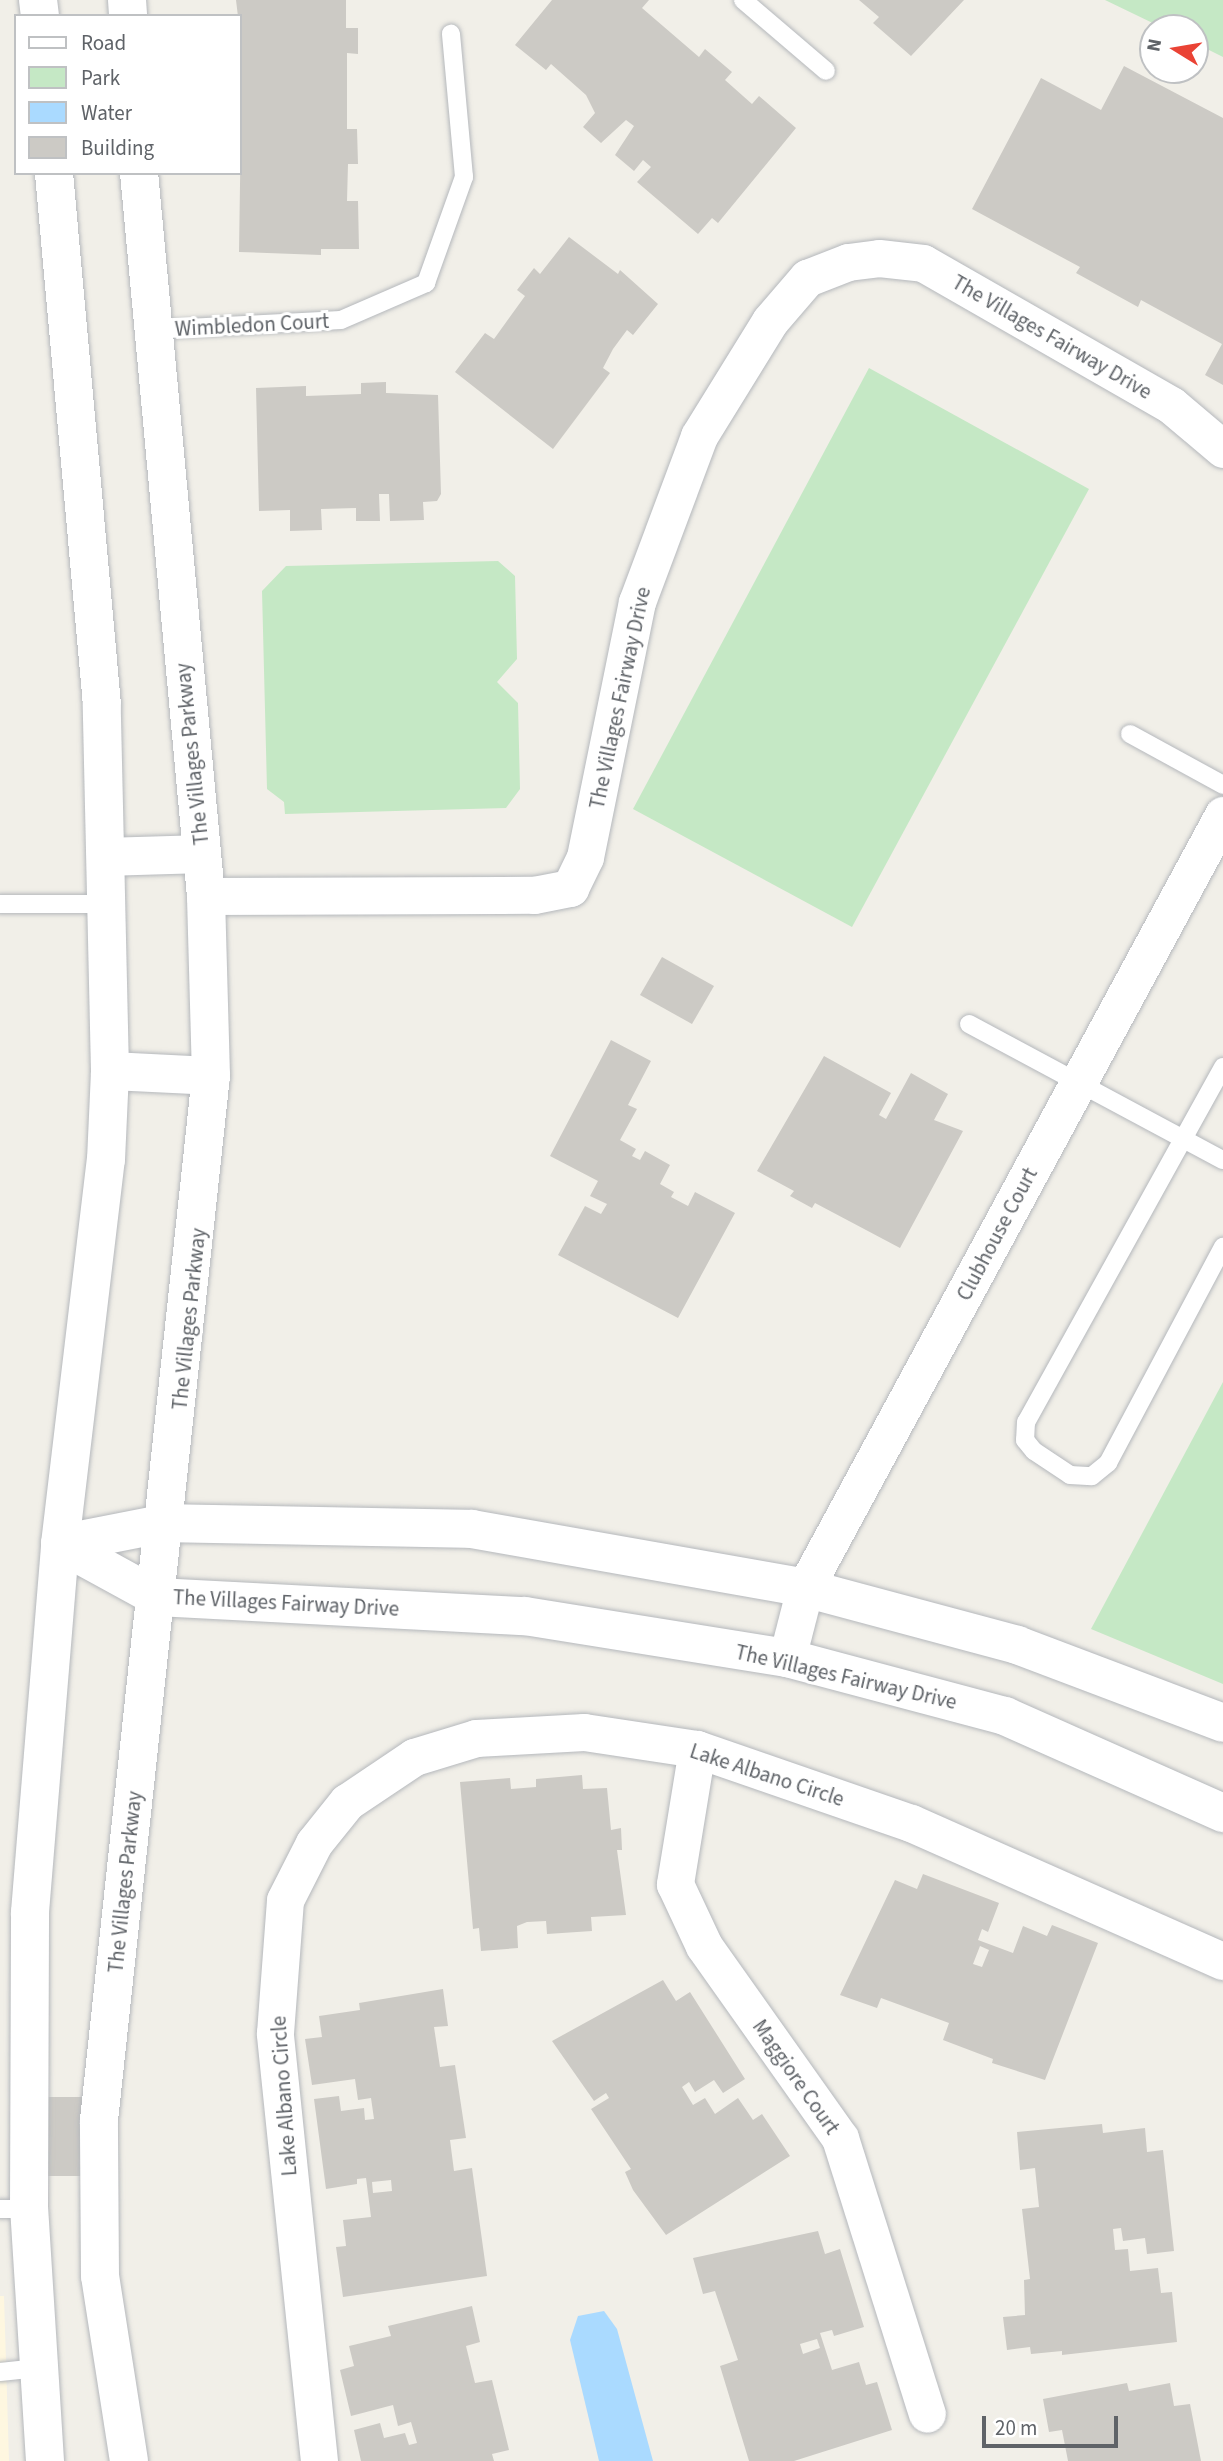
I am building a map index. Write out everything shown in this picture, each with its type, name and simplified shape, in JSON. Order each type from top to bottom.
[{"type":"street","points":[[45,2461],[18,2370],[14,2209],[30,1912],[60,1544],[106,1160],[110,1071],[102,705],[54,175]]},
{"type":"street","name":"The Villages Parkway","points":[[129,2461],[100,2276],[99,2120],[166,1524],[211,1076],[206,896],[149,330],[139,175]]},
{"type":"street","name":"The Villages Fairway Drive","points":[[206,896],[534,895],[570,888],[585,857],[637,602],[699,436],[770,321],[807,278],[859,260],[923,263],[1171,405],[1223,449]]},
{"type":"street","name":"Clubhouse Court","points":[[787,1658],[805,1588],[1223,816]]},
{"type":"street","points":[[106,857],[202,854]]},
{"type":"street","points":[[110,1071],[211,1076]]},
{"type":"street","points":[[60,1544],[166,1524],[472,1529],[805,1588],[1017,1644],[1223,1723]]},
{"type":"street","name":"The Villages Fairway Drive","points":[[60,1544],[157,1597],[525,1616],[787,1658],[1005,1716],[1223,1813]]},
{"type":"street","name":"Lake Albano Circle","points":[[319,2461],[275,2033],[285,1900],[314,1843],[347,1802],[414,1757],[476,1738],[584,1732],[697,1749],[911,1822],[1223,1961]]},
{"type":"street","name":"Maggiore Court","points":[[697,1749],[675,1884],[704,1946],[840,2138],[927,2414]]},
{"type":"lane","points":[[743,0],[826,71]]},
{"type":"lane","name":"Wimbledon Court","points":[[149,330],[341,320],[426,283],[464,177],[451,34]]},
{"type":"lane","points":[[1130,734],[1223,785]]},
{"type":"lane","points":[[0,904],[107,904]]},
{"type":"lane","points":[[969,1024],[1223,1160]]},
{"type":"lane","points":[[1223,1067],[1026,1422],[1025,1440],[1034,1451],[1070,1475],[1092,1476],[1108,1463],[1223,1247]]},
{"type":"shaded area","points":[[0,2296],[4,2296],[9,2461],[0,2461]]},
{"type":"green space","points":[[1105,0],[1223,0],[1223,57],[1209,50],[1209,14],[1139,14],[1139,16]]},
{"type":"green space","points":[[869,368],[1089,489],[852,927],[633,809]]},
{"type":"green space","points":[[498,561],[515,576],[517,659],[497,682],[518,703],[520,789],[506,808],[285,814],[284,802],[267,789],[262,591],[286,566]]},
{"type":"green space","points":[[1223,1382],[1223,1684],[1091,1629]]},
{"type":"water","points":[[604,2311],[617,2329],[653,2461],[599,2461],[570,2340],[578,2316]]},
{"type":"building","points":[[236,0],[346,0],[346,28],[358,28],[358,54],[347,53],[347,129],[357,129],[358,164],[348,164],[347,201],[358,201],[359,249],[321,249],[321,255],[239,252],[242,14],[238,14]]},
{"type":"building","points":[[552,0],[649,0],[642,8],[699,57],[705,49],[732,72],[725,80],[752,104],[759,96],[796,128],[718,223],[712,218],[698,234],[637,182],[651,167],[643,160],[634,171],[615,155],[634,126],[626,120],[601,143],[583,127],[595,113],[586,95],[551,64],[546,70],[515,45]]},
{"type":"building","points":[[859,0],[964,0],[911,56],[873,23],[879,17]]},
{"type":"building","points":[[1124,66],[1139,74],[1139,84],[1158,84],[1223,118],[1223,385],[1205,375],[1222,344],[1141,300],[1138,307],[1076,273],[1080,267],[972,209],[1041,78],[1101,110]]},
{"type":"building","points":[[569,237],[618,274],[620,270],[658,304],[633,335],[627,330],[613,349],[603,368],[610,373],[553,449],[455,372],[485,333],[494,339],[525,296],[517,290],[534,268],[540,274]]},
{"type":"building","points":[[386,382],[386,393],[438,395],[441,494],[437,501],[423,502],[424,520],[390,521],[389,494],[379,494],[380,521],[356,521],[356,508],[321,509],[322,530],[290,531],[290,510],[259,511],[256,388],[306,386],[306,396],[361,394],[361,383]]},
{"type":"building","points":[[662,957],[714,986],[692,1024],[640,995]]},
{"type":"building","points":[[611,1040],[651,1061],[628,1105],[637,1109],[620,1140],[636,1149],[632,1156],[640,1160],[645,1151],[670,1165],[660,1184],[674,1192],[671,1197],[688,1206],[695,1192],[735,1213],[678,1318],[558,1255],[585,1206],[601,1214],[607,1204],[590,1196],[598,1181],[550,1156]]},
{"type":"building","points":[[824,1056],[891,1093],[879,1115],[886,1119],[911,1073],[948,1094],[934,1120],[963,1131],[900,1248],[815,1203],[812,1208],[790,1196],[794,1191],[757,1171]]},
{"type":"building","points":[[582,1775],[583,1789],[607,1788],[611,1830],[621,1828],[622,1850],[617,1850],[626,1915],[591,1917],[592,1931],[547,1934],[546,1921],[527,1922],[517,1926],[518,1948],[481,1951],[479,1928],[473,1929],[460,1782],[510,1778],[511,1789],[536,1787],[536,1779]]},
{"type":"building","points":[[923,1874],[999,1903],[988,1932],[982,1929],[978,1940],[1013,1953],[1023,1926],[1047,1936],[1052,1925],[1098,1943],[1045,2080],[992,2063],[993,2059],[943,2040],[949,2023],[881,1998],[877,2008],[840,1995],[895,1880],[917,1889]],"holes":[[[980,1946],[989,1950],[982,1967],[973,1964]]]},
{"type":"building","points":[[663,1980],[676,2001],[690,1992],[745,2079],[723,2093],[714,2080],[695,2092],[689,2082],[682,2087],[693,2105],[705,2098],[715,2114],[738,2098],[753,2120],[762,2114],[790,2156],[666,2235],[633,2190],[625,2172],[631,2169],[591,2109],[609,2098],[606,2093],[594,2101],[552,2041]]},
{"type":"building","points":[[443,1989],[448,2026],[434,2027],[440,2067],[455,2065],[466,2138],[450,2140],[454,2171],[472,2168],[487,2276],[343,2297],[336,2247],[346,2246],[343,2220],[371,2217],[366,2178],[357,2179],[357,2184],[326,2189],[314,2099],[339,2096],[341,2111],[364,2108],[365,2120],[374,2119],[371,2098],[358,2100],[355,2079],[312,2085],[305,2039],[322,2037],[319,2016],[360,2010],[359,2003]],"holes":[[[391,2180],[392,2191],[373,2193],[372,2182]]]},
{"type":"building","points":[[42,2097],[85,2097],[85,2176],[42,2176]]},
{"type":"building","points":[[1102,2124],[1103,2133],[1145,2128],[1147,2152],[1163,2150],[1174,2251],[1147,2254],[1145,2238],[1123,2241],[1121,2228],[1113,2229],[1115,2250],[1128,2249],[1130,2271],[1158,2268],[1161,2293],[1172,2292],[1177,2342],[1062,2355],[1062,2351],[1031,2354],[1030,2347],[1007,2350],[1003,2317],[1025,2315],[1024,2280],[1030,2279],[1022,2209],[1039,2207],[1035,2168],[1020,2170],[1017,2132]]},
{"type":"building","points":[[818,2231],[825,2254],[840,2249],[864,2327],[834,2336],[832,2330],[820,2333],[832,2370],[859,2362],[866,2385],[877,2382],[892,2430],[794,2461],[749,2461],[720,2366],[738,2360],[715,2291],[703,2294],[693,2258]],"holes":[[[817,2339],[820,2348],[803,2354],[800,2344]]]},
{"type":"building","points":[[472,2306],[480,2342],[466,2346],[475,2383],[492,2380],[509,2450],[492,2454],[494,2461],[361,2461],[354,2430],[380,2423],[384,2438],[405,2433],[409,2445],[417,2443],[411,2422],[398,2426],[393,2405],[351,2416],[340,2370],[354,2366],[349,2346],[391,2336],[388,2326]]},
{"type":"building","points":[[1127,2383],[1129,2391],[1170,2383],[1174,2406],[1190,2404],[1201,2461],[1068,2461],[1062,2430],[1049,2432],[1043,2399]]}]
